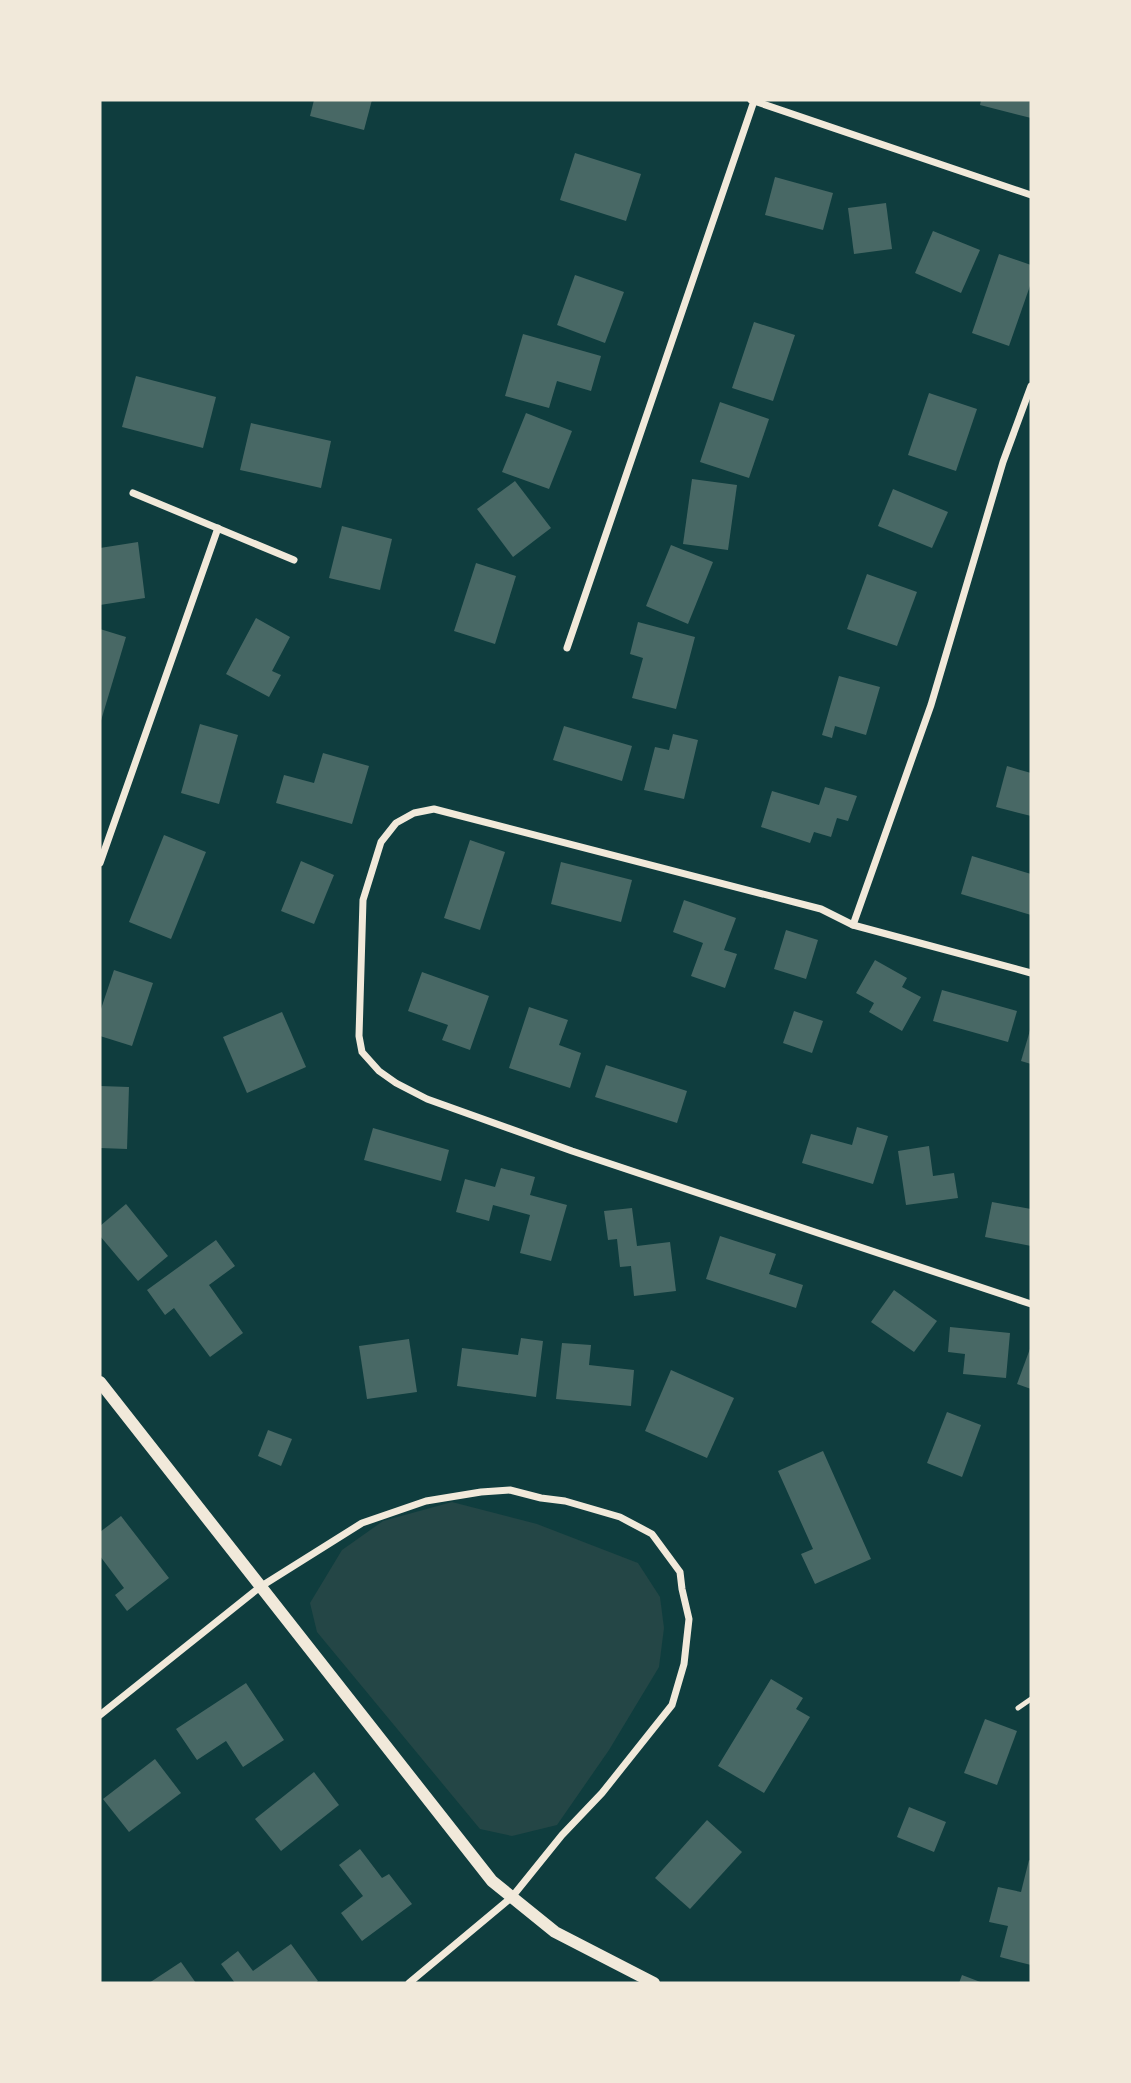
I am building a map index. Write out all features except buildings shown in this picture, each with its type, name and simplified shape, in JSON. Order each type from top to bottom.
[{"type":"street","points":[[568,648],[753,100],[1031,194]]},
{"type":"street","points":[[853,925],[931,705],[1003,463],[1031,386]]},
{"type":"street","points":[[133,493],[295,560]]},
{"type":"street","points":[[100,863],[218,528]]},
{"type":"street","points":[[1031,973],[853,925],[821,909],[434,809],[414,813],[396,823],[381,842],[363,900],[359,1036],[362,1052],[379,1071],[396,1083],[427,1098],[572,1151],[1031,1304]]},
{"type":"street","points":[[100,1382],[492,1881],[555,1932],[654,1983]]},
{"type":"street","points":[[100,1715],[260,1587],[362,1523],[426,1501],[510,1490],[565,1501],[620,1517],[652,1534],[680,1572],[689,1619],[684,1664],[672,1705],[603,1793],[562,1835],[512,1897],[409,1983]]},
{"type":"lane","points":[[1018,1708],[1031,1699]]},
{"type":"shaded area","points":[[452,1502],[537,1524],[638,1563],[660,1597],[664,1628],[659,1667],[609,1750],[557,1825],[512,1836],[480,1829],[317,1632],[310,1603],[342,1550],[383,1521]]}]
